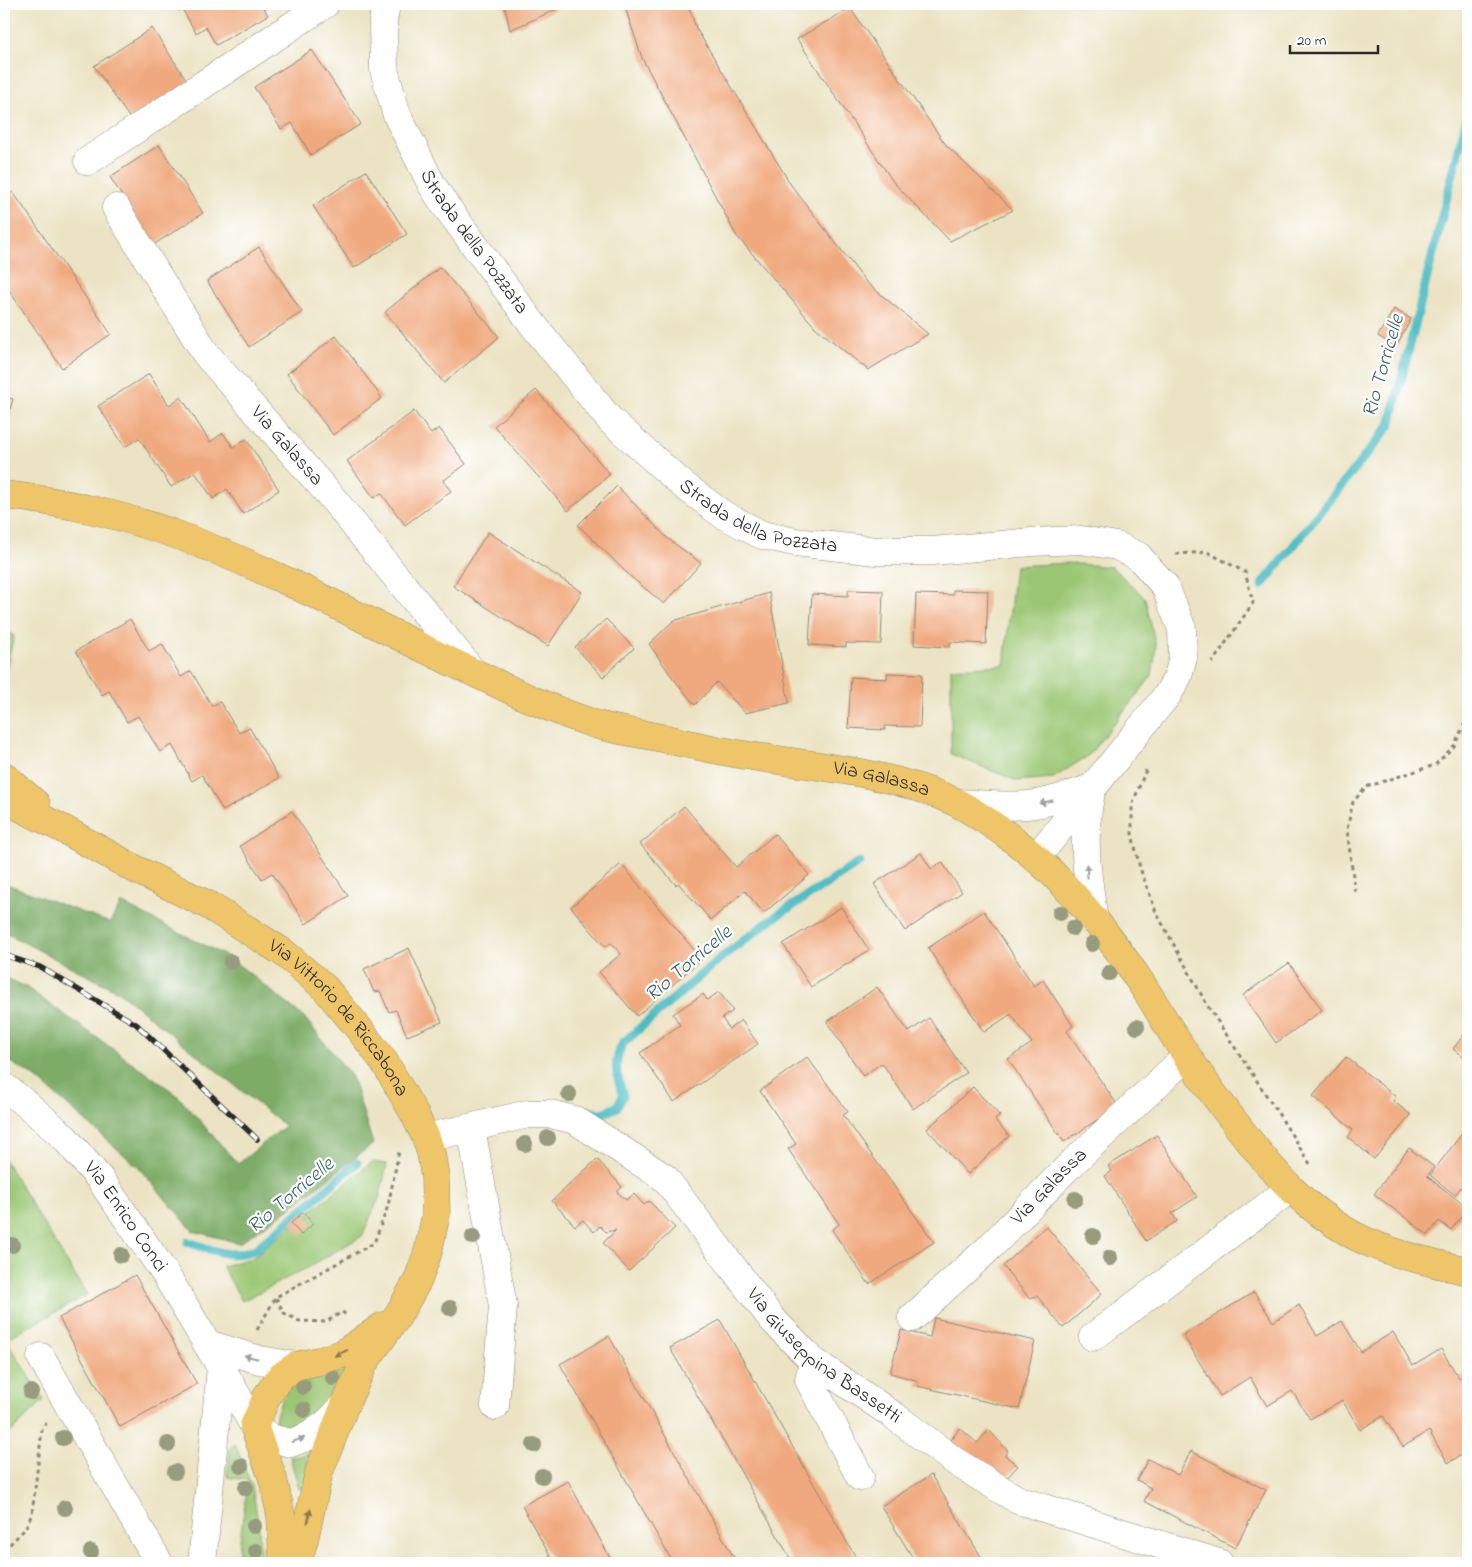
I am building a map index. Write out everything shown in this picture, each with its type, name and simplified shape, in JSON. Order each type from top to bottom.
[{"type":"main road","name":"Via Galassa","points":[[4,495],[41,499],[107,514],[177,534],[290,584],[533,701],[600,726],[748,756],[818,765],[896,781],[958,803],[1004,833],[1036,858],[1069,889],[1141,984],[1186,1056],[1214,1096],[1268,1166],[1290,1189],[1315,1210],[1354,1235],[1398,1254],[1468,1271]]},
{"type":"main road","name":"Via Vittorio de Riccabona","points":[[4,776],[63,829]]},
{"type":"main road","name":"Via Vittorio de Riccabona","points":[[4,799],[135,869],[208,905],[284,953],[318,982],[354,1022],[385,1063],[415,1115],[413,1141],[431,1153],[435,1177],[436,1215],[428,1252],[418,1280],[397,1317],[364,1363],[345,1405],[319,1472],[297,1563]]},
{"type":"main road","name":"Via Vittorio de Riccabona","points":[[254,1426],[267,1396],[280,1377],[296,1366],[342,1354],[397,1317]]},
{"type":"main road","name":"Via Enrico Conci","points":[[254,1426],[275,1488],[281,1515],[283,1563]]},
{"type":"street","points":[[88,161],[325,4]]},
{"type":"street","name":"Strada della Pozzata","points":[[386,4],[383,22],[384,70],[397,115],[432,185],[445,205],[534,326],[610,420],[682,484],[722,514],[762,535],[805,544],[876,551],[933,551],[1032,542],[1081,540],[1117,546],[1138,556],[1165,586],[1182,629],[1183,658],[1178,676],[1168,694],[1036,858]]},
{"type":"street","name":"Via Galassa","points":[[116,208],[206,354],[334,500],[473,672]]},
{"type":"street","points":[[958,803],[1035,804],[1063,798],[1092,788]]},
{"type":"street","name":"Strada della Pozzata","points":[[1092,788],[1086,814],[1085,833],[1088,882],[1094,920]]},
{"type":"street","name":"Via Galassa","points":[[912,1318],[989,1248],[1067,1168],[1186,1056]]},
{"type":"street","name":"Via Enrico Conci","points":[[4,1087],[65,1138],[100,1179],[164,1272],[254,1426]]},
{"type":"street","name":"Via Giuseppina Bassetti","points":[[413,1141],[528,1114],[550,1114],[575,1120],[666,1178],[772,1319],[814,1361],[893,1415],[956,1462],[1018,1500],[1219,1563]]},
{"type":"street","points":[[471,1128],[503,1306],[495,1406]]},
{"type":"street","points":[[1093,1337],[1290,1189]]},
{"type":"street","name":"Via Vittorio de Riccabona","points":[[207,1344],[260,1360],[296,1366]]},
{"type":"street","points":[[41,1357],[159,1563]]},
{"type":"street","points":[[814,1361],[809,1380],[860,1478]]},
{"type":"street","points":[[202,1563],[221,1367]]},
{"type":"street","name":"Via Vittorio de Riccabona","points":[[254,1426],[271,1438],[291,1443],[309,1436],[326,1424],[345,1405]]},
{"type":"path","points":[[1355,892],[1347,828],[1352,802],[1366,787],[1435,764],[1454,746],[1468,717]]},
{"type":"path","points":[[1150,764],[1132,805],[1132,834],[1140,868],[1156,912],[1207,1006],[1312,1168]]},
{"type":"path","points":[[262,1335],[255,1334],[276,1297],[374,1243],[413,1141]]},
{"type":"path","points":[[276,1297],[284,1312],[299,1321],[326,1322],[342,1312],[351,1318]]},
{"type":"path","points":[[4,1550],[25,1529],[32,1514],[42,1430],[63,1395]]},
{"type":"green space","points":[[1067,563],[1112,567],[1145,598],[1156,647],[1152,676],[1088,756],[1053,778],[1017,781],[951,754],[951,668],[1004,665],[1015,566]]},
{"type":"green space","points":[[4,630],[14,636],[4,677]]},
{"type":"green space","points":[[4,883],[110,923],[121,903],[230,958],[304,1017],[352,1077],[373,1144],[282,1214],[239,1243],[193,1231],[138,1167],[35,1077],[4,1058],[4,977],[26,987],[176,1094],[238,1164],[285,1126],[119,992],[4,932]]},
{"type":"green space","points":[[4,1159],[87,1295],[6,1339],[44,1400],[4,1439]]},
{"type":"green space","points":[[372,1162],[387,1164],[380,1196],[362,1236],[307,1268],[242,1301],[222,1266],[252,1258]]},
{"type":"green space","points":[[381,1333],[319,1412],[303,1423],[279,1427],[275,1420],[278,1408],[289,1388],[297,1379]]},
{"type":"green space","points":[[235,1444],[252,1486],[259,1528],[261,1560],[259,1563],[237,1563],[248,1480],[227,1477],[230,1448]]},
{"type":"green space","points":[[313,1450],[305,1490],[299,1489],[290,1457],[301,1456]]},
{"type":"building","points":[[175,4],[261,4],[268,15],[216,45],[206,27],[196,33],[182,9],[179,11]]},
{"type":"building","points":[[504,4],[563,4],[564,6],[510,30]]},
{"type":"building","points":[[624,4],[688,4],[696,28],[791,185],[866,282],[928,334],[868,370],[815,327],[736,235],[642,58]]},
{"type":"building","points":[[850,8],[946,145],[1013,210],[950,241],[894,183],[797,39]]},
{"type":"building","points":[[152,28],[190,85],[133,123],[94,66]]},
{"type":"building","points":[[312,50],[361,124],[311,155],[292,123],[281,129],[254,87]]},
{"type":"building","points":[[159,145],[203,213],[153,245],[110,177]]},
{"type":"building","points":[[366,171],[407,234],[354,268],[313,206]]},
{"type":"building","points":[[13,192],[111,334],[62,368],[4,283],[4,198]]},
{"type":"building","points":[[259,247],[302,312],[249,347],[207,281]]},
{"type":"building","points":[[440,267],[499,337],[444,383],[385,312]]},
{"type":"building","points":[[1394,309],[1411,319],[1396,347],[1378,336]]},
{"type":"building","points":[[336,336],[382,398],[333,435],[287,374]]},
{"type":"building","points":[[149,374],[169,405],[181,397],[210,442],[223,433],[233,447],[246,439],[279,490],[243,514],[227,489],[213,499],[195,472],[171,487],[139,438],[125,447],[98,406]]},
{"type":"building","points":[[536,390],[610,474],[568,511],[494,426]]},
{"type":"building","points":[[4,397],[13,399],[4,431]]},
{"type":"building","points":[[414,411],[431,434],[439,428],[466,464],[443,481],[451,491],[405,525],[381,493],[374,498],[347,461]]},
{"type":"building","points":[[617,486],[667,538],[701,563],[664,604],[631,577],[578,525]]},
{"type":"building","points":[[488,532],[582,592],[548,646],[453,586]]},
{"type":"building","points":[[848,590],[883,591],[881,644],[846,643],[846,647],[809,645],[812,594],[848,596]]},
{"type":"building","points":[[953,590],[988,591],[986,644],[950,642],[950,647],[914,645],[916,594],[953,595]]},
{"type":"building","points":[[769,593],[789,703],[745,713],[717,682],[695,705],[672,677],[649,644],[673,621]]},
{"type":"building","points":[[130,619],[149,651],[162,644],[181,677],[191,671],[212,706],[220,702],[239,733],[249,727],[279,778],[223,811],[202,775],[192,781],[172,745],[160,752],[138,716],[127,722],[109,691],[102,695],[76,651]]},
{"type":"building","points":[[606,619],[634,648],[603,677],[575,647]]},
{"type":"building","points":[[887,673],[922,674],[920,727],[885,726],[885,730],[848,728],[851,677],[887,679]]},
{"type":"building","points":[[684,806],[736,867],[775,834],[809,875],[764,913],[745,891],[711,920],[678,883],[676,885],[640,844]]},
{"type":"building","points":[[292,811],[348,896],[306,924],[272,873],[262,879],[240,846]]},
{"type":"building","points":[[921,853],[931,869],[942,862],[962,892],[905,931],[874,884]]},
{"type":"building","points":[[621,864],[702,959],[637,1016],[599,972],[621,954],[611,943],[605,947],[571,907]]},
{"type":"building","points":[[841,907],[869,950],[811,987],[783,944]]},
{"type":"building","points":[[984,911],[1034,986],[1043,980],[1073,1026],[1067,1031],[1118,1106],[1064,1142],[1008,1059],[1032,1043],[1011,1014],[984,1032],[928,948]]},
{"type":"building","points":[[409,948],[442,1022],[407,1036],[396,1010],[389,1012],[380,991],[374,992],[364,969]]},
{"type":"building","points":[[1289,963],[1322,1010],[1276,1043],[1243,995]]},
{"type":"building","points":[[877,987],[909,1032],[929,1018],[966,1073],[913,1109],[882,1063],[863,1076],[827,1022]]},
{"type":"building","points":[[719,992],[733,1011],[722,1018],[729,1029],[741,1020],[758,1044],[674,1102],[640,1053],[680,1025],[673,1014],[703,994],[707,1000]]},
{"type":"building","points":[[1465,1033],[1468,1036],[1468,1061],[1453,1049]]},
{"type":"building","points":[[807,1057],[848,1112],[843,1115],[934,1242],[869,1284],[832,1230],[839,1224],[788,1149],[796,1144],[760,1091]]},
{"type":"building","points":[[1346,1057],[1396,1097],[1393,1101],[1411,1115],[1374,1159],[1348,1137],[1353,1130],[1313,1096]]},
{"type":"building","points":[[973,1087],[1000,1116],[995,1120],[1009,1136],[968,1174],[927,1129]]},
{"type":"building","points":[[1468,1126],[1468,1178],[1455,1195],[1430,1175]]},
{"type":"building","points":[[1157,1135],[1197,1197],[1172,1213],[1177,1221],[1146,1241],[1105,1176],[1112,1171],[1108,1166]]},
{"type":"building","points":[[1409,1148],[1434,1167],[1427,1176],[1468,1208],[1451,1230],[1439,1221],[1428,1235],[1374,1194]]},
{"type":"building","points":[[597,1159],[622,1187],[617,1192],[626,1200],[634,1194],[644,1205],[649,1201],[675,1228],[629,1271],[603,1243],[616,1230],[606,1232],[600,1226],[594,1232],[583,1220],[575,1226],[552,1201]]},
{"type":"building","points":[[303,1212],[313,1224],[301,1235],[291,1223]]},
{"type":"building","points":[[1046,1226],[1102,1294],[1063,1328],[1037,1296],[1029,1298],[1003,1266]]},
{"type":"building","points":[[135,1275],[197,1384],[120,1427],[59,1318]]},
{"type":"building","points":[[1254,1292],[1273,1322],[1299,1305],[1317,1336],[1342,1321],[1361,1352],[1393,1332],[1413,1366],[1441,1349],[1459,1378],[1468,1372],[1468,1451],[1448,1463],[1429,1431],[1403,1447],[1383,1416],[1360,1430],[1342,1400],[1310,1419],[1292,1391],[1267,1406],[1250,1377],[1220,1396],[1183,1335]]},
{"type":"building","points":[[934,1318],[1035,1341],[1019,1409],[917,1386],[919,1381],[890,1373],[901,1330],[930,1337]]},
{"type":"building","points":[[720,1320],[859,1563],[793,1563],[670,1348]]},
{"type":"building","points":[[609,1336],[737,1563],[673,1563],[560,1364]]},
{"type":"building","points":[[960,1428],[977,1443],[989,1430],[1008,1451],[1005,1455],[1018,1466],[999,1486],[947,1445]]},
{"type":"building","points":[[1191,1451],[1266,1490],[1235,1548],[1144,1501],[1151,1488],[1137,1480],[1148,1459],[1178,1475]]},
{"type":"building","points":[[931,1475],[985,1563],[916,1563],[881,1506]]},
{"type":"building","points":[[568,1481],[613,1563],[554,1563],[522,1506]]},
{"type":"waterway","name":"Rio Torricelle","points":[[1262,585],[1390,425],[1466,121]]},
{"type":"waterway","name":"Rio Torricelle","points":[[590,1111],[603,1113],[617,1107],[623,1096],[617,1075],[618,1057],[623,1043],[718,960],[772,919],[860,862]]},
{"type":"waterway","name":"Rio Torricelle","points":[[188,1242],[214,1251],[230,1254],[238,1254],[256,1249],[357,1163]]},
{"type":"railway","points":[[4,955],[40,967],[136,1024],[257,1139]]}]
